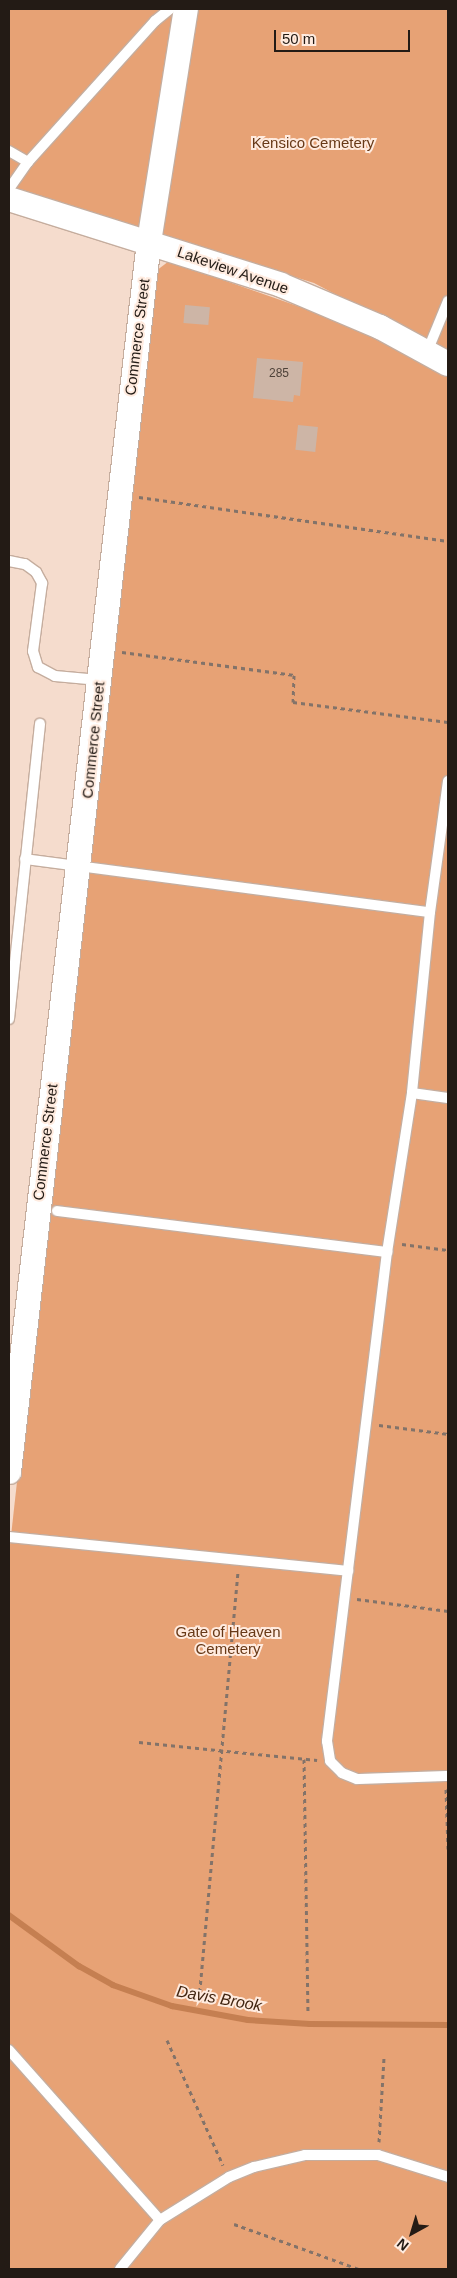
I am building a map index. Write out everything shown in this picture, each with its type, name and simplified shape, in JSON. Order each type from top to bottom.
[{"type":"street","name":"Commerce Street","points":[[9,1472],[148,242],[186,9]]},
{"type":"street","name":"Lakeview Avenue","points":[[9,199],[148,242],[340,308],[448,364]]},
{"type":"lane","points":[[9,189],[28,162],[156,21],[170,9]]},
{"type":"lane","points":[[9,151],[28,162]]},
{"type":"lane","points":[[427,352],[448,301]]},
{"type":"lane","points":[[9,560],[25,564],[36,572],[42,583],[33,651],[38,667],[55,676],[99,680]]},
{"type":"lane","points":[[9,1019],[40,724]]},
{"type":"lane","points":[[447,1776],[357,1779],[342,1774],[330,1761],[327,1741],[388,1248],[412,1093],[430,912],[448,781]]},
{"type":"lane","points":[[25,859],[430,912]]},
{"type":"lane","points":[[412,1093],[448,1098]]},
{"type":"lane","points":[[57,1211],[388,1248]]},
{"type":"lane","points":[[9,1537],[348,1570]]},
{"type":"lane","points":[[9,2050],[160,2220]]},
{"type":"lane","points":[[120,2269],[160,2220],[229,2177],[254,2167],[305,2155],[378,2155],[448,2177]]},
{"type":"path","points":[[119,494],[448,541]]},
{"type":"path","points":[[102,649],[294,675],[293,702],[448,722]]},
{"type":"path","points":[[388,1248],[448,1250]]},
{"type":"path","points":[[366,1423],[448,1434]]},
{"type":"path","points":[[199,2000],[239,1560]]},
{"type":"path","points":[[346,1597],[448,1611]]},
{"type":"path","points":[[139,1742],[330,1761]]},
{"type":"path","points":[[304,1759],[308,2014]]},
{"type":"path","points":[[447,1776],[448,1849]]},
{"type":"path","points":[[167,2040],[229,2177]]},
{"type":"path","points":[[378,2155],[384,2058]]},
{"type":"path","points":[[234,2224],[359,2269]]},
{"type":"green space","name":"Kensico Cemetery","points":[[9,9],[448,9],[448,354],[314,283],[9,188]]},
{"type":"green space","name":"Gate of Heaven Cemetery","points":[[169,261],[306,309],[369,335],[448,376],[448,2269],[9,2269],[9,1554],[122,536],[156,271]]},
{"type":"building","points":[[185,305],[210,307],[208,325],[183,323]]},
{"type":"building","points":[[257,358],[303,362],[300,396],[294,395],[293,402],[253,398]]},
{"type":"building","points":[[298,425],[318,427],[315,452],[295,450]]},
{"type":"waterway","name":"Davis Brook","points":[[9,1915],[79,1966],[113,1985],[172,2006],[248,2020],[310,2024],[448,2025]]}]
